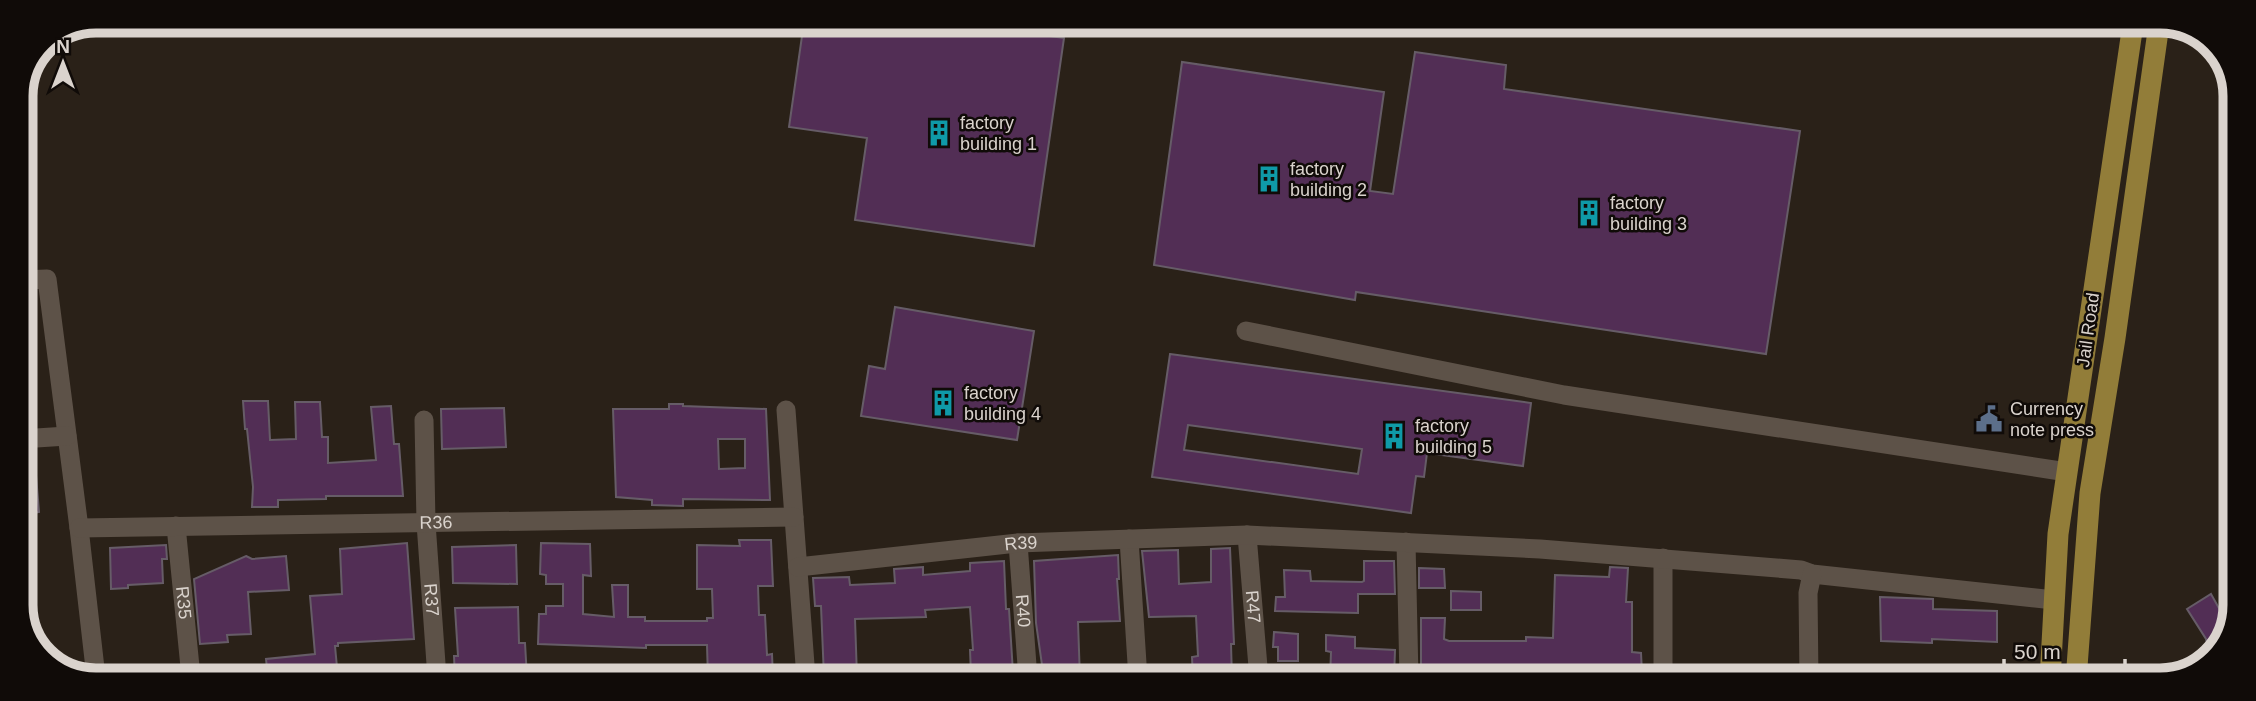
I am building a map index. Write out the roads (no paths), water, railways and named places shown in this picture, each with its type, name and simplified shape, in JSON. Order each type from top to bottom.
[{"type":"main road","name":"Jail Road","points":[[2051,668],[2058,534],[2132,33]]},
{"type":"main road","points":[[2077,668],[2090,493],[2158,33]]},
{"type":"main road","points":[[2111,173],[2138,180]]},
{"type":"street","points":[[33,280],[47,279],[95,668]]},
{"type":"street","points":[[1246,331],[1564,395],[2067,472]]},
{"type":"street","points":[[786,410],[805,668]]},
{"type":"street","name":"R37","points":[[424,420],[426,523],[436,668]]},
{"type":"street","points":[[33,438],[67,436]]},
{"type":"street","name":"R36","points":[[79,528],[794,517]]},
{"type":"street","name":"R35","points":[[176,526],[190,668]]},
{"type":"street","name":"R39","points":[[797,567],[1018,543],[1247,535],[1663,558],[1801,570],[1812,574],[2054,600]]},
{"type":"street","name":"R47","points":[[1247,535],[1258,668]]},
{"type":"street","points":[[1129,539],[1137,668]]},
{"type":"street","points":[[1406,542],[1409,668]]},
{"type":"street","name":"R40","points":[[1018,543],[1027,668]]},
{"type":"street","points":[[1663,558],[1663,668]]},
{"type":"street","points":[[1809,668],[1808,593],[1812,574]]},
{"type":"place","name":"factory building 1","points":[[939,133]]},
{"type":"place","name":"factory building 2","points":[[1269,179]]},
{"type":"place","name":"factory building 3","points":[[1589,213]]},
{"type":"place","name":"factory building 4","points":[[943,403]]},
{"type":"place","name":"Currency note press","points":[[1989,419]]},
{"type":"place","name":"factory building 5","points":[[1394,436]]}]
